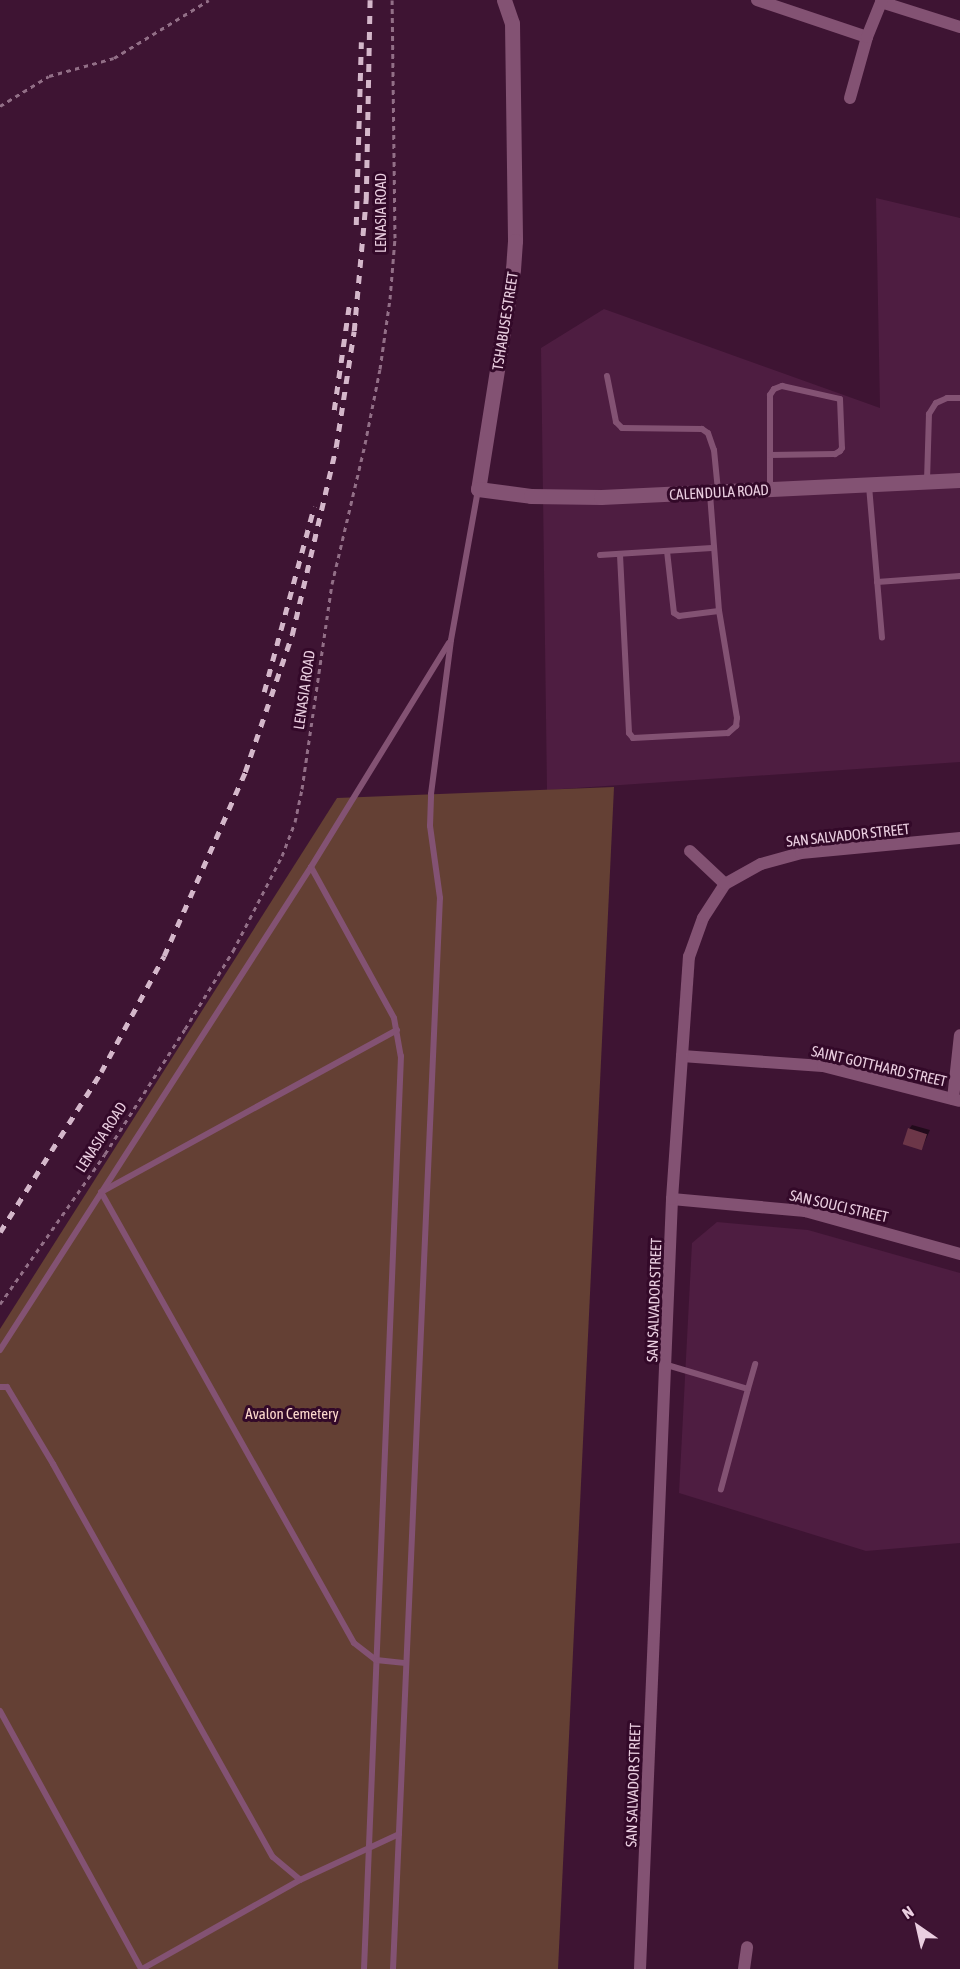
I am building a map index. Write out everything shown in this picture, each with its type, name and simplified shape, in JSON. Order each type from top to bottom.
[{"type":"street","name":"TSHABUSE STREET","points":[[478,489],[512,280],[515,240],[512,23],[504,0]]},
{"type":"street","points":[[757,0],[867,37]]},
{"type":"street","points":[[850,98],[867,37],[881,1],[960,27]]},
{"type":"street","name":"CALENDULA ROAD","points":[[478,489],[550,497],[960,480]]},
{"type":"street","name":"SAN SALVADOR STREET","points":[[640,1969],[667,1365],[672,1199],[689,957],[703,918],[725,884],[750,868],[788,855],[960,838]]},
{"type":"street","points":[[690,851],[725,884]]},
{"type":"street","points":[[957,1100],[960,1035]]},
{"type":"street","name":"SAINT GOTTHARD STREET","points":[[682,1056],[824,1066],[957,1100]]},
{"type":"street","name":"SAN SOUCI STREET","points":[[672,1199],[805,1211],[960,1254]]},
{"type":"street","points":[[744,1969],[747,1947]]},
{"type":"lane","points":[[607,376],[616,422],[622,428],[702,429],[708,433],[714,450],[712,548],[719,611],[734,693],[736,726],[728,733],[633,738],[627,726],[620,555]]},
{"type":"lane","points":[[770,455],[835,454],[840,451],[842,448],[840,399],[782,386],[774,389],[770,395],[770,455],[770,489]]},
{"type":"lane","points":[[927,482],[929,414],[936,403],[947,398],[960,398]]},
{"type":"lane","points":[[869,485],[882,637]]},
{"type":"lane","name":"TSHABUSE STREET","points":[[393,1969],[440,898],[430,826],[431,794],[451,640],[478,489]]},
{"type":"lane","points":[[600,555],[712,548]]},
{"type":"lane","points":[[667,551],[674,613],[679,616],[719,611]]},
{"type":"lane","points":[[878,582],[960,576]]},
{"type":"lane","points":[[0,1350],[311,867],[451,640]]},
{"type":"lane","points":[[311,867],[394,1017],[401,1056],[364,1969]]},
{"type":"lane","points":[[100,1192],[397,1030]]},
{"type":"lane","points":[[100,1192],[354,1643],[376,1660],[406,1663]]},
{"type":"lane","points":[[721,1489],[756,1364]]},
{"type":"lane","points":[[667,1365],[748,1389]]},
{"type":"lane","points":[[0,1387],[6,1387],[53,1464],[273,1857],[300,1880]]},
{"type":"lane","points":[[0,1711],[142,1969],[300,1880],[399,1834]]},
{"type":"path","points":[[0,106],[49,76],[114,58],[209,0]]},
{"type":"path","name":"LENASIA ROAD","points":[[0,1304],[98,1163],[186,1029],[232,951],[282,856],[295,822],[304,777],[332,584],[365,444],[380,369],[390,298],[394,238],[392,0]]},
{"type":"shaded area","points":[[876,198],[960,218],[960,762],[547,790],[541,348],[604,309],[880,408]]},
{"type":"shaded area","points":[[717,1222],[808,1230],[960,1273],[960,1543],[866,1551],[679,1493],[692,1243]]},
{"type":"green space","name":"Avalon Cemetery","points":[[614,787],[558,1969],[0,1969],[0,1329],[337,798]]},
{"type":"building","points":[[908,1128],[927,1134],[922,1150],[903,1144]]},
{"type":"railway","points":[[0,1232],[101,1072],[164,956],[245,772],[292,635],[336,447],[354,331],[366,200],[370,0]]},
{"type":"railway","points":[[356,225],[361,42]]},
{"type":"railway","points":[[334,410],[349,306]]},
{"type":"railway","points":[[264,692],[314,507]]}]
